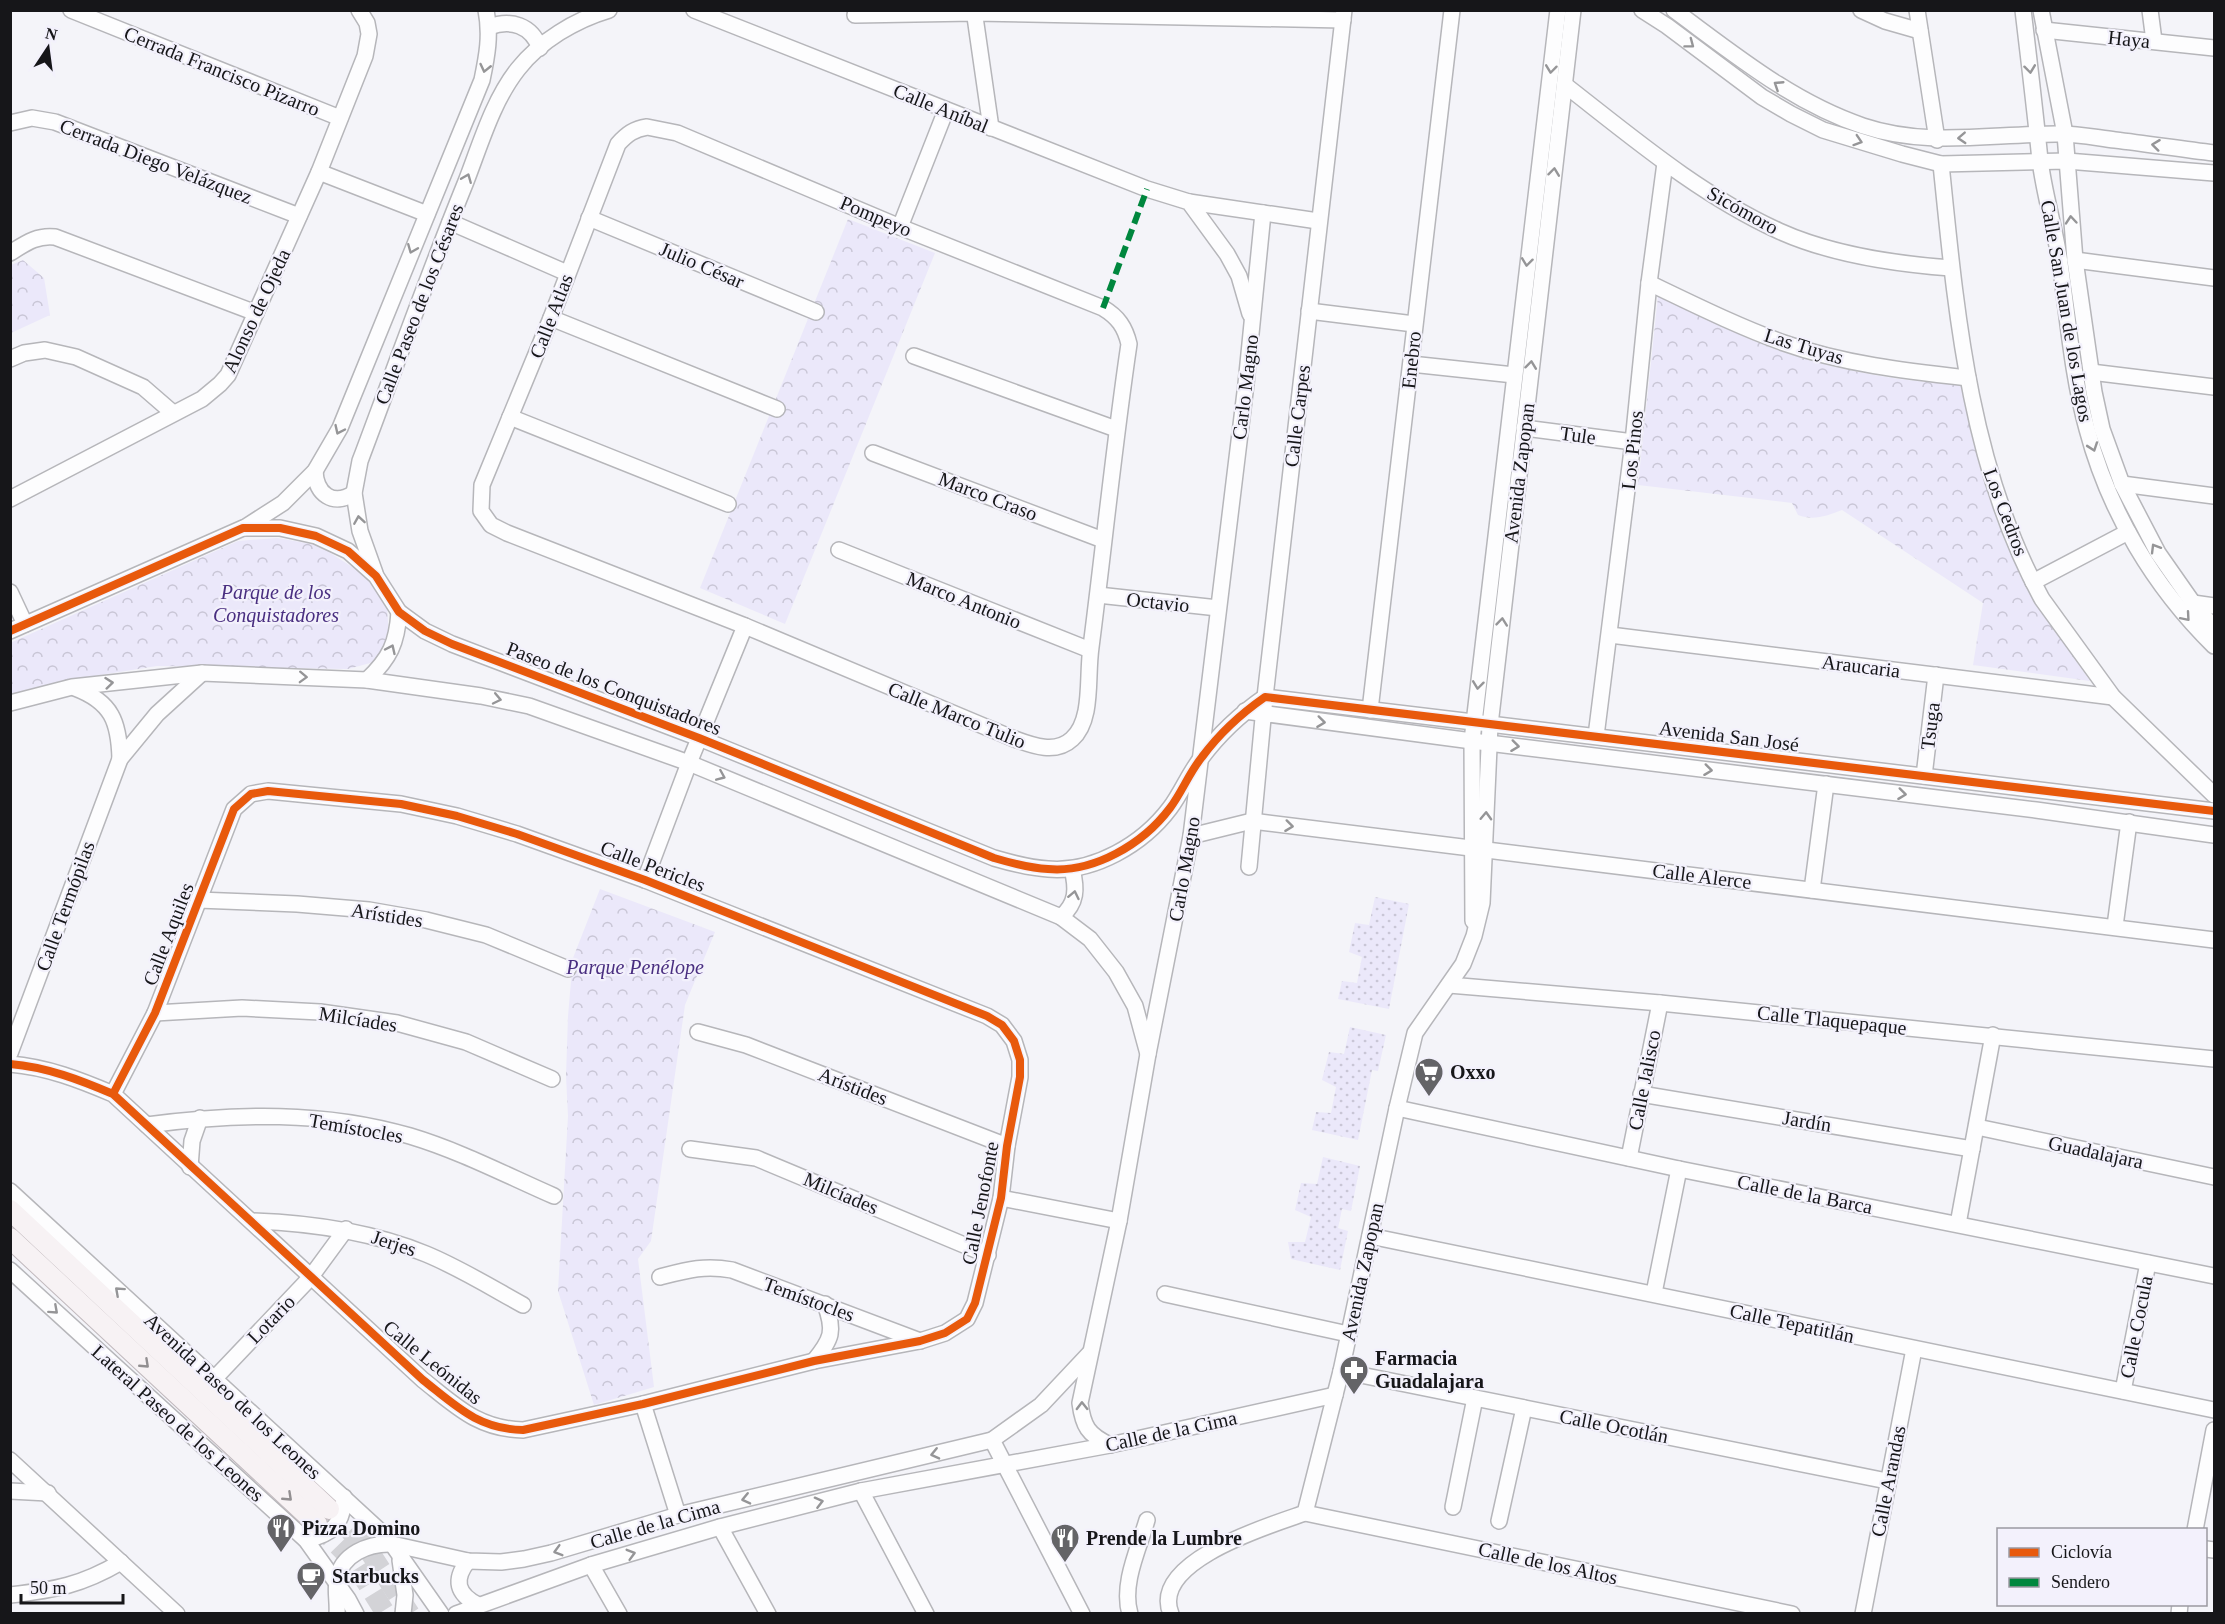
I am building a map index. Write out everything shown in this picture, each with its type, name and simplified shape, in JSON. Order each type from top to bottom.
[{"type":"main road","name":"Avenida Paseo de los Leones","points":[[10,1210],[324,1518]]},
{"type":"main road","name":"Avenida Paseo de los Leones","points":[[10,1238],[324,1518]]},
{"type":"street","name":"Cerrada Francisco Pizarro","points":[[71,10],[340,118]]},
{"type":"street","name":"Calle Paseo de los Césares","points":[[243,528],[283,503],[315,471],[340,428],[482,80],[488,53],[489,27],[486,10]]},
{"type":"street","name":"Calle Paseo de los Césares","points":[[376,576],[360,531],[354,493],[360,461],[450,222],[505,88],[519,67],[566,28],[609,10]]},
{"type":"street","name":"Calle Aníbal","points":[[694,10],[1147,189],[1189,202],[1318,221]]},
{"type":"street","name":"Enebro","points":[[1370,710],[1452,10]]},
{"type":"street","name":"Avenida Zapopan","points":[[1305,1513],[1341,1371],[1415,1034],[1463,964],[1474,936],[1482,903],[1472,741],[1558,10]]},
{"type":"street","name":"Avenida Zapopan","points":[[1479,849],[1490,724],[1573,10]]},
{"type":"street","points":[[1642,10],[1762,97],[1823,130],[1864,144],[1941,164],[2067,160],[2214,173]]},
{"type":"street","points":[[1674,10],[1797,97],[1822,109],[1882,131],[1937,140],[2064,134],[2214,153]]},
{"type":"street","points":[[1861,10],[1885,21],[1920,31]]},
{"type":"street","points":[[1917,10],[1937,140]]},
{"type":"street","name":"Calle San Juan de los Lagos","points":[[2023,10],[2039,134],[2040,161],[2060,260],[2072,351],[2087,429],[2100,469],[2128,532],[2171,600],[2214,646]]},
{"type":"street","name":"Calle San Juan de los Lagos","points":[[2041,10],[2064,134],[2075,260],[2091,372],[2102,429],[2122,484],[2158,553],[2193,603],[2214,628]]},
{"type":"street","points":[[2150,10],[2154,41]]},
{"type":"street","name":"Alonso de Ojeda","points":[[10,499],[202,399],[220,384],[236,359],[319,172],[368,45],[367,23],[360,12]]},
{"type":"street","points":[[974,12],[991,128]]},
{"type":"street","points":[[855,15],[974,12],[1343,15]]},
{"type":"street","name":"Calle Carpes","points":[[1249,867],[1263,714],[1343,15]]},
{"type":"street","points":[[489,27],[507,23],[519,25],[532,34],[540,48]]},
{"type":"street","name":"Haya","points":[[2044,30],[2214,48]]},
{"type":"street","name":"Sicómoro","points":[[1565,85],[1665,163],[1740,212],[1781,232],[1855,254],[1913,265],[1951,268]]},
{"type":"street","points":[[900,227],[946,110]]},
{"type":"street","name":"Cerrada Diego Velázquez","points":[[10,123],[32,118],[55,122],[299,216]]},
{"type":"street","name":"Pompeyo","points":[[636,129],[654,127],[677,133],[900,227],[1103,308],[1115,315]]},
{"type":"street","name":"Calle Atlas","points":[[481,511],[482,485],[551,318],[618,144],[636,129]]},
{"type":"street","name":"Los Pinos","points":[[1596,736],[1610,635],[1649,284],[1665,163]]},
{"type":"street","name":"Los Cedros","points":[[1941,164],[1951,268],[1968,378],[1987,467],[1999,503],[2033,582],[2113,697],[2214,795]]},
{"type":"street","points":[[319,172],[427,214]]},
{"type":"street","points":[[1189,202],[1227,254],[1235,269],[1252,323]]},
{"type":"street","name":"Carlo Magno","points":[[1110,1445],[1095,1438],[1082,1421],[1080,1402],[1119,1221],[1148,1054],[1191,836],[1202,757],[1263,213]]},
{"type":"street","name":"Julio César","points":[[589,218],[816,312]]},
{"type":"street","points":[[450,222],[567,273]]},
{"type":"street","points":[[10,253],[33,239],[56,237],[256,313]]},
{"type":"street","points":[[2075,260],[2214,278]]},
{"type":"street","name":"Las Tuyas","points":[[1649,284],[1785,343],[1839,358],[1880,366],[1968,378]]},
{"type":"street","points":[[1309,311],[1414,324]]},
{"type":"street","name":"Calle Marco Tulio","points":[[481,511],[491,525],[507,533],[745,626],[1012,738],[1046,748],[1061,746],[1072,739],[1081,728],[1086,710],[1090,650],[1116,429],[1129,344],[1126,333],[1115,315]]},
{"type":"street","points":[[551,318],[777,409]]},
{"type":"street","points":[[10,359],[34,350],[70,355],[130,379],[173,413]]},
{"type":"street","points":[[914,356],[1116,429]]},
{"type":"street","points":[[1411,364],[1514,375]]},
{"type":"street","points":[[2091,372],[2214,387]]},
{"type":"street","points":[[510,417],[728,504]]},
{"type":"street","name":"Tule","points":[[1524,428],[1633,442]]},
{"type":"street","name":"Marco Craso","points":[[873,453],[1103,540]]},
{"type":"street","points":[[315,471],[317,485],[320,491],[327,496],[341,499],[354,493]]},
{"type":"street","points":[[2122,484],[2214,496]]},
{"type":"street","name":"Paseo de los Conquistadores","points":[[10,631],[243,528],[280,528],[316,536],[348,551],[376,576],[399,612],[424,631],[452,644],[699,738],[994,858],[1040,868],[1072,869],[1107,858],[1134,844],[1155,826],[1170,808],[1202,757]]},
{"type":"street","points":[[2033,582],[2128,532]]},
{"type":"street","name":"Marco Antonio","points":[[839,550],[1090,650]]},
{"type":"street","points":[[10,592],[25,624]]},
{"type":"street","name":"Octavio","points":[[1098,595],[1218,608]]},
{"type":"street","points":[[2193,603],[2214,606]]},
{"type":"street","points":[[367,680],[382,666],[392,650],[398,631],[399,612]]},
{"type":"street","points":[[645,880],[689,763],[745,626]]},
{"type":"street","name":"Araucaria","points":[[1610,635],[2113,697]]},
{"type":"street","points":[[10,703],[72,687],[202,673],[367,680],[481,696],[530,706],[689,763],[1061,917],[1090,939],[1116,972],[1135,1006],[1148,1054]]},
{"type":"street","name":"Calle Termópilas","points":[[10,1053],[120,759],[157,714],[202,673]]},
{"type":"street","name":"Tsuga","points":[[1924,776],[1936,675]]},
{"type":"street","name":"Calle Termópilas","points":[[72,687],[94,697],[111,714],[120,735],[120,759]]},
{"type":"street","points":[[1202,757],[1245,711],[1265,697]]},
{"type":"street","name":"Avenida San José","points":[[1265,697],[2214,811]]},
{"type":"street","name":"Avenida San José","points":[[1245,711],[2036,810],[2214,835]]},
{"type":"street","points":[[1812,890],[1826,784]]},
{"type":"street","points":[[2036,810],[2037,791]]},
{"type":"street","name":"Calle Pericles","points":[[257,792],[289,792],[401,804],[457,816],[518,834],[645,880],[987,1016],[1002,1025],[1014,1041]]},
{"type":"street","name":"Calle Aquiles","points":[[113,1094],[155,1013],[234,809],[243,799],[257,792]]},
{"type":"street","name":"Calle Alerce","points":[[1191,836],[1252,821],[2214,939]]},
{"type":"street","points":[[2115,926],[2129,822]]},
{"type":"street","points":[[1061,917],[1069,910],[1075,897],[1076,884],[1072,869]]},
{"type":"street","name":"Arístides","points":[[198,900],[328,906],[369,910],[426,920],[486,935],[568,969]]},
{"type":"street","name":"Calle Tlaquepaque","points":[[1449,985],[1993,1035],[2214,1059]]},
{"type":"street","name":"Calle Jalisco","points":[[1629,1158],[1660,1003]]},
{"type":"street","name":"Milcíades","points":[[155,1013],[242,1008],[320,1012],[397,1023],[466,1042],[552,1078]]},
{"type":"street","name":"Arístides","points":[[698,1032],[746,1045],[1007,1146]]},
{"type":"street","points":[[1958,1224],[1993,1035]]},
{"type":"street","name":"Calle Jenofonte","points":[[921,1341],[945,1333],[967,1319],[975,1303],[1001,1198],[1007,1146],[1020,1077],[1020,1060],[1014,1041]]},
{"type":"street","name":"Calle Leónidas","points":[[10,1064],[42,1068],[113,1094],[423,1380],[464,1412],[482,1422],[504,1429],[523,1430],[643,1404],[814,1361],[921,1341]]},
{"type":"street","name":"Jardín","points":[[1641,1094],[1972,1149]]},
{"type":"street","name":"Calle de la Barca","points":[[1397,1108],[1679,1169],[2214,1276]]},
{"type":"street","name":"Temístocles","points":[[147,1125],[238,1116],[316,1119],[359,1125],[409,1136],[454,1152],[554,1196]]},
{"type":"street","points":[[190,1167],[192,1141],[200,1118]]},
{"type":"street","name":"Guadalajara","points":[[1977,1127],[2214,1177]]},
{"type":"street","name":"Milcíades","points":[[690,1149],[756,1158],[988,1255]]},
{"type":"street","points":[[1654,1293],[1679,1169]]},
{"type":"street","name":"Avenida Paseo de los Leones","points":[[10,1191],[216,1378],[324,1518],[395,1549],[441,1614]]},
{"type":"street","points":[[1001,1198],[1119,1221]]},
{"type":"street","name":"Jerjes","points":[[252,1221],[289,1222],[346,1229],[427,1254],[524,1305]]},
{"type":"street","name":"Lotario","points":[[216,1378],[310,1278],[346,1229]]},
{"type":"street","name":"Calle Tepatitlán","points":[[1370,1236],[2214,1410]]},
{"type":"street","name":"Calle Cocula","points":[[2123,1391],[2148,1263]]},
{"type":"street","name":"Temístocles","points":[[660,1277],[695,1268],[714,1267],[732,1270],[921,1341]]},
{"type":"street","name":"Lateral Paseo de los Leones","points":[[10,1270],[324,1518],[336,1583],[356,1614]]},
{"type":"street","points":[[1165,1294],[1348,1334]]},
{"type":"street","points":[[814,1361],[829,1343],[832,1330],[831,1318],[825,1304]]},
{"type":"street","name":"Calle Arandas","points":[[1863,1614],[1914,1349]]},
{"type":"street","points":[[1082,1614],[992,1440],[1041,1405],[1089,1354]]},
{"type":"street","name":"Calle Ocotlán","points":[[1341,1371],[1887,1481]]},
{"type":"street","name":"Calle de la Cima","points":[[456,1614],[591,1565],[720,1527],[861,1491],[1110,1445],[1335,1395]]},
{"type":"street","points":[[1453,1507],[1475,1398]]},
{"type":"street","points":[[643,1404],[678,1515]]},
{"type":"street","points":[[1499,1521],[1524,1408]]},
{"type":"street","points":[[2195,1528],[2214,1430]]},
{"type":"street","name":"Calle de la Cima","points":[[336,1583],[343,1564],[359,1551],[380,1544],[395,1549],[468,1561],[501,1562],[524,1559],[678,1515],[992,1440]]},
{"type":"street","points":[[10,1460],[177,1614]]},
{"type":"street","points":[[10,1491],[48,1493]]},
{"type":"street","points":[[861,1491],[926,1614]]},
{"type":"street","points":[[1171,1614],[1169,1597],[1182,1571],[1237,1538],[1305,1513]]},
{"type":"street","name":"Calle de los Altos","points":[[1305,1513],[1791,1614]]},
{"type":"street","points":[[1130,1614],[1129,1583],[1147,1520]]},
{"type":"street","points":[[720,1527],[768,1614]]},
{"type":"street","points":[[395,1549],[404,1586],[403,1614]]},
{"type":"street","points":[[468,1561],[459,1572],[459,1586],[466,1598],[478,1605]]},
{"type":"street","points":[[10,1594],[44,1591],[76,1584],[121,1562]]},
{"type":"street","points":[[591,1565],[619,1614]]},
{"type":"street","points":[[336,1583],[337,1614]]},
{"type":"street","points":[[348,1599],[363,1614]]},
{"type":"green space","points":[[848,219],[935,253],[785,624],[700,588]]},
{"type":"green space","points":[[23,260],[44,278],[50,315],[11,333],[11,265]]},
{"type":"green space","points":[[1658,296],[1749,339],[1809,360],[1862,373],[1915,381],[1964,384],[1983,468],[2029,591],[2090,681],[1973,665],[1983,603],[1842,510],[1825,516],[1809,518],[1798,515],[1792,503],[1638,485]]},
{"type":"green space","name":"Parque de los Conquistadores","points":[[277,538],[318,545],[363,574],[387,605],[389,638],[374,662],[348,669],[157,666],[75,679],[11,694],[10,643],[238,541]]},
{"type":"green space","name":"Parque Penélope","points":[[600,889],[715,932],[685,1005],[651,1241],[638,1259],[654,1387],[594,1405],[558,1291],[568,1116],[566,1076],[568,1016],[573,958]]},
{"type":"green space","points":[[1375,897],[1409,904],[1389,1009],[1338,999],[1342,981],[1357,983],[1362,957],[1349,952],[1355,923],[1369,925]]},
{"type":"green space","points":[[1350,1027],[1386,1035],[1378,1071],[1372,1070],[1358,1140],[1312,1130],[1316,1112],[1331,1113],[1336,1087],[1322,1080],[1329,1052],[1344,1054]]},
{"type":"green space","points":[[1323,1157],[1360,1166],[1351,1211],[1342,1209],[1338,1228],[1348,1231],[1340,1270],[1291,1259],[1288,1242],[1305,1242],[1311,1217],[1295,1210],[1301,1183],[1317,1184]]},
{"type":"tunnel","points":[[329,1509],[369,1551],[410,1614]]},
{"type":"tunnel","points":[[317,1524],[353,1561],[386,1614]]},
{"type":"marked path","points":[[1103,308],[1147,189]]},
{"type":"cycle path","points":[[10,631],[243,528],[280,528],[316,536],[348,551],[376,576],[399,612],[425,631],[452,644],[699,738],[994,858],[1041,868],[1065,869],[1083,866],[1116,854],[1132,844],[1159,821],[1170,808],[1197,763],[1216,740],[1239,717],[1265,697],[2214,811]]},
{"type":"cycle path","points":[[10,1064],[50,1071],[113,1094],[423,1380],[457,1407],[480,1421],[507,1429],[523,1430],[643,1404],[814,1361],[920,1341],[945,1333],[967,1319],[975,1303],[1001,1198],[1007,1146],[1020,1077],[1020,1060],[1014,1041],[1002,1025],[987,1016],[645,880],[517,834],[457,816],[401,804],[268,791],[251,794],[234,809],[155,1013],[113,1094]]},
{"type":"place","name":"Oxxo","points":[[1429,1098]]},
{"type":"place","name":"Farmacia Guadalajara","points":[[1354,1396]]},
{"type":"place","name":"Pizza Domino","points":[[281,1554]]},
{"type":"place","name":"Prende la Lumbre","points":[[1065,1564]]},
{"type":"place","name":"Starbucks","points":[[311,1602]]}]
